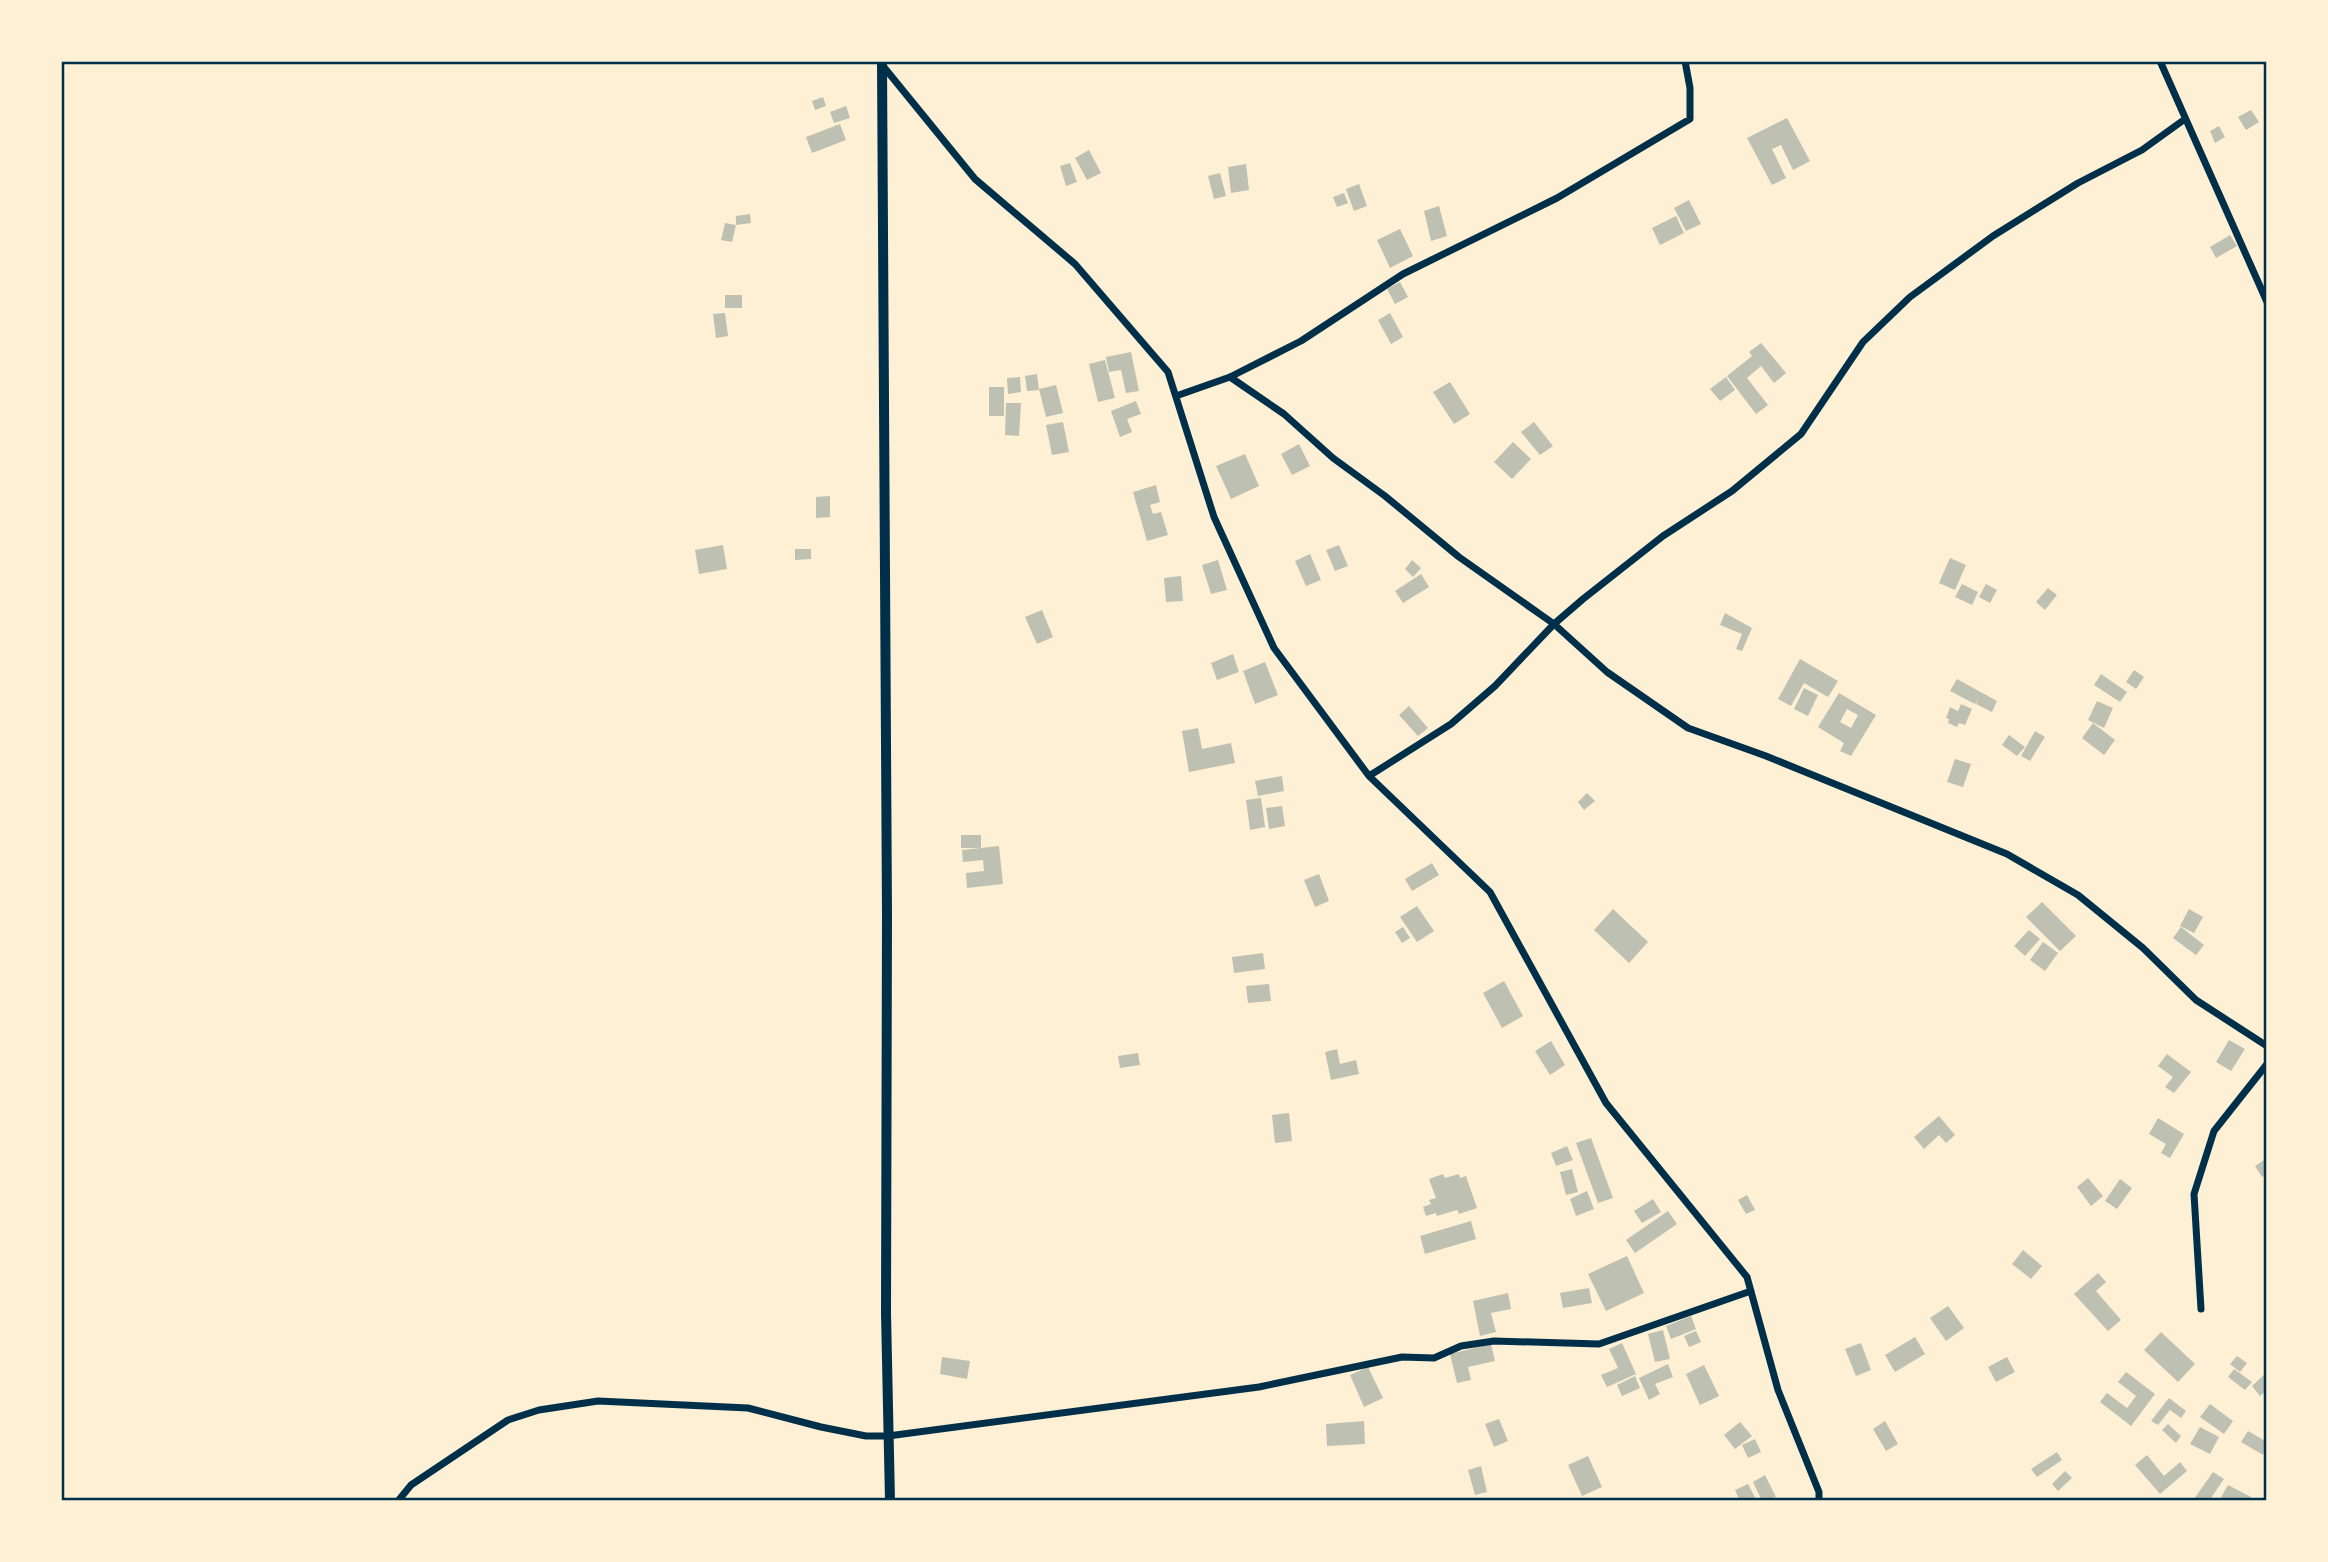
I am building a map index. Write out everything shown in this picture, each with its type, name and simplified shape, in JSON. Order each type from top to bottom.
[{"type":"street","points":[[1176,396],[1230,377],[1301,341],[1403,274],[1557,198],[1690,119],[1690,88],[1685,61]]},
{"type":"street","points":[[2160,61],[2267,302]]},
{"type":"street","points":[[880,63],[975,178],[1074,264],[1168,372],[1214,517],[1274,648],[1369,776],[1490,892],[1606,1103],[1747,1277],[1778,1390],[1819,1492],[1819,1501]]},
{"type":"street","points":[[880,63],[890,1501]]},
{"type":"street","points":[[1369,776],[1451,724],[1495,686],[1554,624],[1663,536],[1732,491],[1801,434],[1863,342],[1910,297],[1993,236],[2078,183],[2142,150],[2185,119]]},
{"type":"street","points":[[1230,377],[1284,414],[1333,458],[1385,496],[1458,557],[1554,624],[1607,672],[1688,728],[1766,756],[2007,854],[2078,895],[2143,948],[2196,1000],[2267,1046]]},
{"type":"street","points":[[2201,1309],[2194,1194],[2214,1131],[2267,1064]]},
{"type":"street","points":[[398,1501],[411,1485],[508,1420],[539,1410],[598,1401],[748,1408],[866,1436],[888,1436],[1259,1387],[1402,1357],[1434,1358],[1461,1346],[1494,1341],[1599,1344],[1751,1291]]},
{"type":"building","points":[[823,97],[826,106],[815,110],[812,101]]},
{"type":"building","points":[[846,106],[850,118],[834,123],[830,112]]},
{"type":"building","points":[[2251,110],[2259,122],[2246,130],[2238,117]]},
{"type":"building","points":[[1787,118],[1810,161],[1793,170],[1781,145],[1772,149],[1786,178],[1772,185],[1747,138]]},
{"type":"building","points":[[840,124],[846,140],[812,153],[806,137]]},
{"type":"building","points":[[2219,126],[2225,137],[2215,143],[2210,131]]},
{"type":"building","points":[[1089,150],[1101,173],[1087,180],[1075,158]]},
{"type":"building","points":[[1070,163],[1077,182],[1066,186],[1060,166]]},
{"type":"building","points":[[1246,164],[1249,190],[1231,193],[1228,167]]},
{"type":"building","points":[[1220,173],[1226,196],[1214,199],[1208,176]]},
{"type":"building","points":[[1359,184],[1367,206],[1354,211],[1346,189]]},
{"type":"building","points":[[1344,193],[1348,203],[1337,207],[1333,197]]},
{"type":"building","points":[[1689,200],[1701,224],[1686,231],[1674,208]]},
{"type":"building","points":[[1439,206],[1447,236],[1431,241],[1424,211]]},
{"type":"building","points":[[750,214],[751,223],[736,225],[736,216]]},
{"type":"building","points":[[1676,216],[1684,233],[1660,245],[1652,228]]},
{"type":"building","points":[[725,223],[736,225],[732,242],[721,240]]},
{"type":"building","points":[[1400,229],[1413,256],[1390,268],[1377,240]]},
{"type":"building","points":[[2230,235],[2237,246],[2216,258],[2210,247]]},
{"type":"building","points":[[1400,282],[1408,297],[1395,304],[1387,289]]},
{"type":"building","points":[[725,295],[742,295],[742,308],[725,308]]},
{"type":"building","points":[[725,313],[728,336],[716,338],[713,314]]},
{"type":"building","points":[[1390,313],[1403,337],[1391,344],[1378,320]]},
{"type":"building","points":[[1761,343],[1786,373],[1774,383],[1761,366],[1747,378],[1768,405],[1756,414],[1727,376],[1752,356],[1749,352]]},
{"type":"building","points":[[1131,352],[1139,391],[1126,393],[1121,370],[1109,372],[1106,357]]},
{"type":"building","points":[[1105,360],[1115,398],[1098,402],[1089,364]]},
{"type":"building","points":[[1037,374],[1039,390],[1027,391],[1025,376]]},
{"type":"building","points":[[1020,377],[1021,392],[1008,394],[1007,378]]},
{"type":"building","points":[[1726,377],[1735,390],[1720,401],[1710,389]]},
{"type":"building","points":[[1450,382],[1470,414],[1454,424],[1433,392]]},
{"type":"building","points":[[1056,385],[1063,413],[1046,417],[1039,389]]},
{"type":"building","points":[[989,387],[1004,387],[1004,416],[989,416]]},
{"type":"building","points":[[1136,401],[1141,414],[1127,419],[1132,432],[1120,437],[1111,411]]},
{"type":"building","points":[[1006,403],[1021,403],[1019,436],[1005,435]]},
{"type":"building","points":[[1063,422],[1069,452],[1052,455],[1046,425]]},
{"type":"building","points":[[1534,422],[1553,446],[1540,455],[1521,432]]},
{"type":"building","points":[[1513,442],[1531,459],[1512,479],[1494,462]]},
{"type":"building","points":[[1299,444],[1310,466],[1292,475],[1281,454]]},
{"type":"building","points":[[1245,454],[1259,486],[1231,499],[1216,466]]},
{"type":"building","points":[[1156,485],[1160,502],[1150,505],[1153,514],[1161,512],[1168,535],[1147,541],[1133,492]]},
{"type":"building","points":[[830,496],[830,517],[816,518],[816,497]]},
{"type":"building","points":[[723,545],[727,569],[699,574],[695,550]]},
{"type":"building","points":[[1339,545],[1348,566],[1335,571],[1326,550]]},
{"type":"building","points":[[795,549],[811,549],[811,559],[795,560]]},
{"type":"building","points":[[1310,554],[1321,580],[1306,586],[1295,561]]},
{"type":"building","points":[[1950,558],[1966,565],[1955,590],[1939,583]]},
{"type":"building","points":[[1218,560],[1227,590],[1211,594],[1202,565]]},
{"type":"building","points":[[1412,560],[1421,568],[1413,577],[1405,569]]},
{"type":"building","points":[[1421,574],[1429,587],[1403,603],[1395,591]]},
{"type":"building","points":[[1181,576],[1183,601],[1166,602],[1164,578]]},
{"type":"building","points":[[1962,584],[1978,592],[1972,605],[1955,597]]},
{"type":"building","points":[[1986,584],[1997,590],[1990,603],[1979,597]]},
{"type":"building","points":[[2048,588],[2057,595],[2045,610],[2036,602]]},
{"type":"building","points":[[1042,610],[1053,637],[1037,644],[1025,617]]},
{"type":"building","points":[[1725,613],[1752,628],[1742,651],[1736,649],[1742,634],[1720,625]]},
{"type":"building","points":[[1233,654],[1239,672],[1217,680],[1211,663]]},
{"type":"building","points":[[1800,659],[1838,681],[1828,697],[1804,683],[1791,706],[1778,699]]},
{"type":"building","points":[[1265,662],[1278,695],[1255,704],[1243,671]]},
{"type":"building","points":[[2134,670],[2144,677],[2136,689],[2126,682]]},
{"type":"building","points":[[2101,674],[2127,692],[2120,702],[2094,685]]},
{"type":"building","points":[[1957,679],[1997,701],[1992,712],[1976,704],[1979,697],[1975,704],[1950,691]]},
{"type":"building","points":[[1804,688],[1818,695],[1808,716],[1794,709]]},
{"type":"building","points":[[1839,693],[1876,715],[1851,756],[1840,751],[1844,743],[1818,727]],"holes":[[[1847,709],[1858,715],[1851,728],[1840,722]]]},
{"type":"building","points":[[2097,701],[2113,708],[2104,728],[2088,720]]},
{"type":"building","points":[[1961,704],[1972,709],[1965,725],[1959,723],[1957,727],[1948,723],[1949,719],[1946,718],[1950,707],[1958,711]]},
{"type":"building","points":[[1409,706],[1428,728],[1418,736],[1399,715]]},
{"type":"building","points":[[2093,723],[2115,740],[2104,755],[2082,738]]},
{"type":"building","points":[[1198,728],[1202,749],[1231,743],[1235,763],[1189,772],[1182,731]]},
{"type":"building","points":[[2035,731],[2045,737],[2030,761],[2021,756]]},
{"type":"building","points":[[2009,735],[2025,747],[2017,756],[2002,745]]},
{"type":"building","points":[[1955,759],[1971,764],[1963,787],[1947,782]]},
{"type":"building","points":[[1282,776],[1284,791],[1258,796],[1255,781]]},
{"type":"building","points":[[1587,793],[1595,801],[1584,810],[1578,802]]},
{"type":"building","points":[[1261,798],[1265,827],[1250,830],[1246,800]]},
{"type":"building","points":[[1282,806],[1285,826],[1269,829],[1266,808]]},
{"type":"building","points":[[961,835],[981,835],[981,848],[961,848]]},
{"type":"building","points":[[999,846],[1003,884],[967,888],[966,873],[984,871],[983,860],[963,862],[962,850]]},
{"type":"building","points":[[1432,863],[1439,875],[1412,891],[1405,879]]},
{"type":"building","points":[[1319,874],[1329,901],[1315,907],[1304,880]]},
{"type":"building","points":[[2042,902],[2076,936],[2060,951],[2026,917]]},
{"type":"building","points":[[1417,906],[1434,931],[1417,942],[1400,917]]},
{"type":"building","points":[[1613,909],[1648,942],[1629,963],[1594,930]]},
{"type":"building","points":[[2189,909],[2203,917],[2194,933],[2180,926]]},
{"type":"building","points":[[1403,927],[1410,938],[1402,943],[1395,932]]},
{"type":"building","points":[[2181,927],[2204,945],[2196,955],[2173,938]]},
{"type":"building","points":[[2029,930],[2040,939],[2025,956],[2014,946]]},
{"type":"building","points":[[2043,942],[2058,953],[2045,971],[2030,960]]},
{"type":"building","points":[[1263,953],[1265,969],[1234,973],[1232,957]]},
{"type":"building","points":[[1504,981],[1523,1016],[1502,1028],[1483,993]]},
{"type":"building","points":[[1269,984],[1271,1001],[1248,1003],[1246,986]]},
{"type":"building","points":[[2229,1040],[2245,1049],[2231,1071],[2216,1062]]},
{"type":"building","points":[[1551,1041],[1565,1065],[1550,1075],[1535,1051]]},
{"type":"building","points":[[1337,1049],[1340,1064],[1356,1060],[1359,1074],[1331,1080],[1325,1052]]},
{"type":"building","points":[[1138,1053],[1140,1065],[1120,1068],[1118,1056]]},
{"type":"building","points":[[2167,1054],[2191,1072],[2174,1093],[2165,1087],[2173,1077],[2158,1066]]},
{"type":"building","points":[[1289,1113],[1292,1141],[1275,1143],[1272,1115]]},
{"type":"building","points":[[1939,1116],[1955,1135],[1946,1143],[1939,1135],[1924,1149],[1914,1137]]},
{"type":"building","points":[[2158,1118],[2184,1134],[2170,1158],[2161,1153],[2166,1144],[2149,1134]]},
{"type":"building","points":[[1591,1138],[1613,1198],[1598,1203],[1576,1143]]},
{"type":"building","points":[[1567,1146],[1573,1160],[1556,1166],[1551,1153]]},
{"type":"building","points":[[2267,1158],[2267,1174],[2262,1177],[2255,1166]]},
{"type":"building","points":[[1572,1169],[1578,1192],[1566,1195],[1560,1172]]},
{"type":"building","points":[[1443,1174],[1445,1178],[1459,1174],[1460,1178],[1466,1176],[1477,1208],[1459,1214],[1457,1210],[1426,1216],[1423,1207],[1431,1204],[1429,1200],[1436,1198],[1429,1179]]},
{"type":"building","points":[[2088,1178],[2103,1196],[2091,1206],[2077,1187]]},
{"type":"building","points":[[2120,1179],[2132,1188],[2117,1209],[2105,1201]]},
{"type":"building","points":[[1587,1191],[1594,1209],[1576,1216],[1570,1199]]},
{"type":"building","points":[[1747,1195],[1755,1210],[1746,1214],[1738,1200]]},
{"type":"building","points":[[1653,1199],[1661,1212],[1642,1223],[1634,1211]]},
{"type":"building","points":[[1668,1211],[1677,1224],[1635,1253],[1626,1240]]},
{"type":"building","points":[[1471,1221],[1476,1239],[1425,1254],[1420,1236]]},
{"type":"building","points":[[2023,1250],[2042,1266],[2031,1279],[2012,1264]]},
{"type":"building","points":[[1627,1256],[1644,1293],[1606,1311],[1588,1274]]},
{"type":"building","points":[[2098,1273],[2106,1282],[2096,1291],[2121,1320],[2108,1331],[2074,1294]]},
{"type":"building","points":[[1589,1288],[1592,1303],[1563,1308],[1560,1293]]},
{"type":"building","points":[[1508,1293],[1511,1309],[1491,1313],[1496,1332],[1480,1336],[1473,1301]]},
{"type":"building","points":[[1948,1306],[1964,1328],[1946,1341],[1930,1318]]},
{"type":"building","points":[[1691,1316],[1696,1329],[1671,1339],[1666,1326]]},
{"type":"building","points":[[1663,1330],[1670,1359],[1655,1362],[1648,1334]]},
{"type":"building","points":[[1696,1331],[1701,1342],[1689,1347],[1684,1336]]},
{"type":"building","points":[[2161,1332],[2195,1364],[2178,1382],[2144,1350]]},
{"type":"building","points":[[1915,1337],[1925,1354],[1895,1372],[1885,1355]]},
{"type":"building","points":[[1622,1343],[1636,1374],[1607,1387],[1601,1375],[1618,1368],[1609,1349]]},
{"type":"building","points":[[1861,1343],[1871,1370],[1856,1376],[1845,1349]]},
{"type":"building","points":[[1491,1344],[1495,1361],[1468,1367],[1471,1380],[1457,1383],[1450,1354]]},
{"type":"building","points":[[2237,1356],[2247,1363],[2240,1372],[2230,1364]]},
{"type":"building","points":[[942,1357],[970,1361],[967,1379],[940,1374]]},
{"type":"building","points":[[2007,1357],[2015,1372],[1996,1382],[1988,1367]]},
{"type":"building","points":[[1668,1364],[1673,1377],[1655,1384],[1660,1394],[1649,1400],[1639,1378]]},
{"type":"building","points":[[1704,1365],[1719,1396],[1700,1405],[1686,1374]]},
{"type":"building","points":[[1368,1367],[1383,1398],[1364,1407],[1350,1375]]},
{"type":"building","points":[[2234,1369],[2252,1382],[2245,1390],[2228,1377]]},
{"type":"building","points":[[2126,1372],[2155,1394],[2131,1426],[2100,1402],[2107,1393],[2127,1408],[2136,1396],[2118,1382]]},
{"type":"building","points":[[2267,1372],[2267,1390],[2260,1396],[2252,1386]]},
{"type":"building","points":[[1635,1376],[1640,1388],[1622,1396],[1617,1385]]},
{"type":"building","points":[[2169,1398],[2186,1411],[2181,1418],[2170,1410],[2158,1425],[2151,1421]]},
{"type":"building","points":[[2210,1404],[2233,1421],[2224,1434],[2200,1417]]},
{"type":"building","points":[[1499,1419],[1508,1441],[1494,1447],[1485,1424]]},
{"type":"building","points":[[1364,1421],[1365,1444],[1327,1446],[1326,1424]]},
{"type":"building","points":[[1885,1421],[1898,1444],[1886,1451],[1873,1429]]},
{"type":"building","points":[[1740,1422],[1752,1436],[1735,1449],[1724,1435]]},
{"type":"building","points":[[2168,1424],[2181,1436],[2176,1443],[2162,1430]]},
{"type":"building","points":[[2200,1427],[2219,1437],[2210,1454],[2190,1444]]},
{"type":"building","points":[[2248,1431],[2267,1442],[2263,1455],[2241,1442]]},
{"type":"building","points":[[1755,1439],[1761,1452],[1748,1458],[1742,1445]]},
{"type":"building","points":[[2057,1452],[2062,1460],[2037,1477],[2031,1469]]},
{"type":"building","points":[[2147,1455],[2164,1476],[2180,1462],[2187,1471],[2160,1494],[2135,1465]]},
{"type":"building","points":[[1588,1456],[1602,1487],[1582,1496],[1568,1465]]},
{"type":"building","points":[[1481,1466],[1487,1492],[1475,1495],[1468,1470]]},
{"type":"building","points":[[2065,1471],[2072,1478],[2058,1491],[2052,1484]]},
{"type":"building","points":[[2213,1472],[2224,1479],[2209,1501],[2194,1499]]},
{"type":"building","points":[[1765,1475],[1776,1497],[1762,1501],[1753,1482]]},
{"type":"building","points":[[1748,1484],[1757,1501],[1740,1501],[1735,1490]]},
{"type":"building","points":[[2228,1485],[2251,1497],[2249,1501],[2227,1501],[2221,1497]]}]
